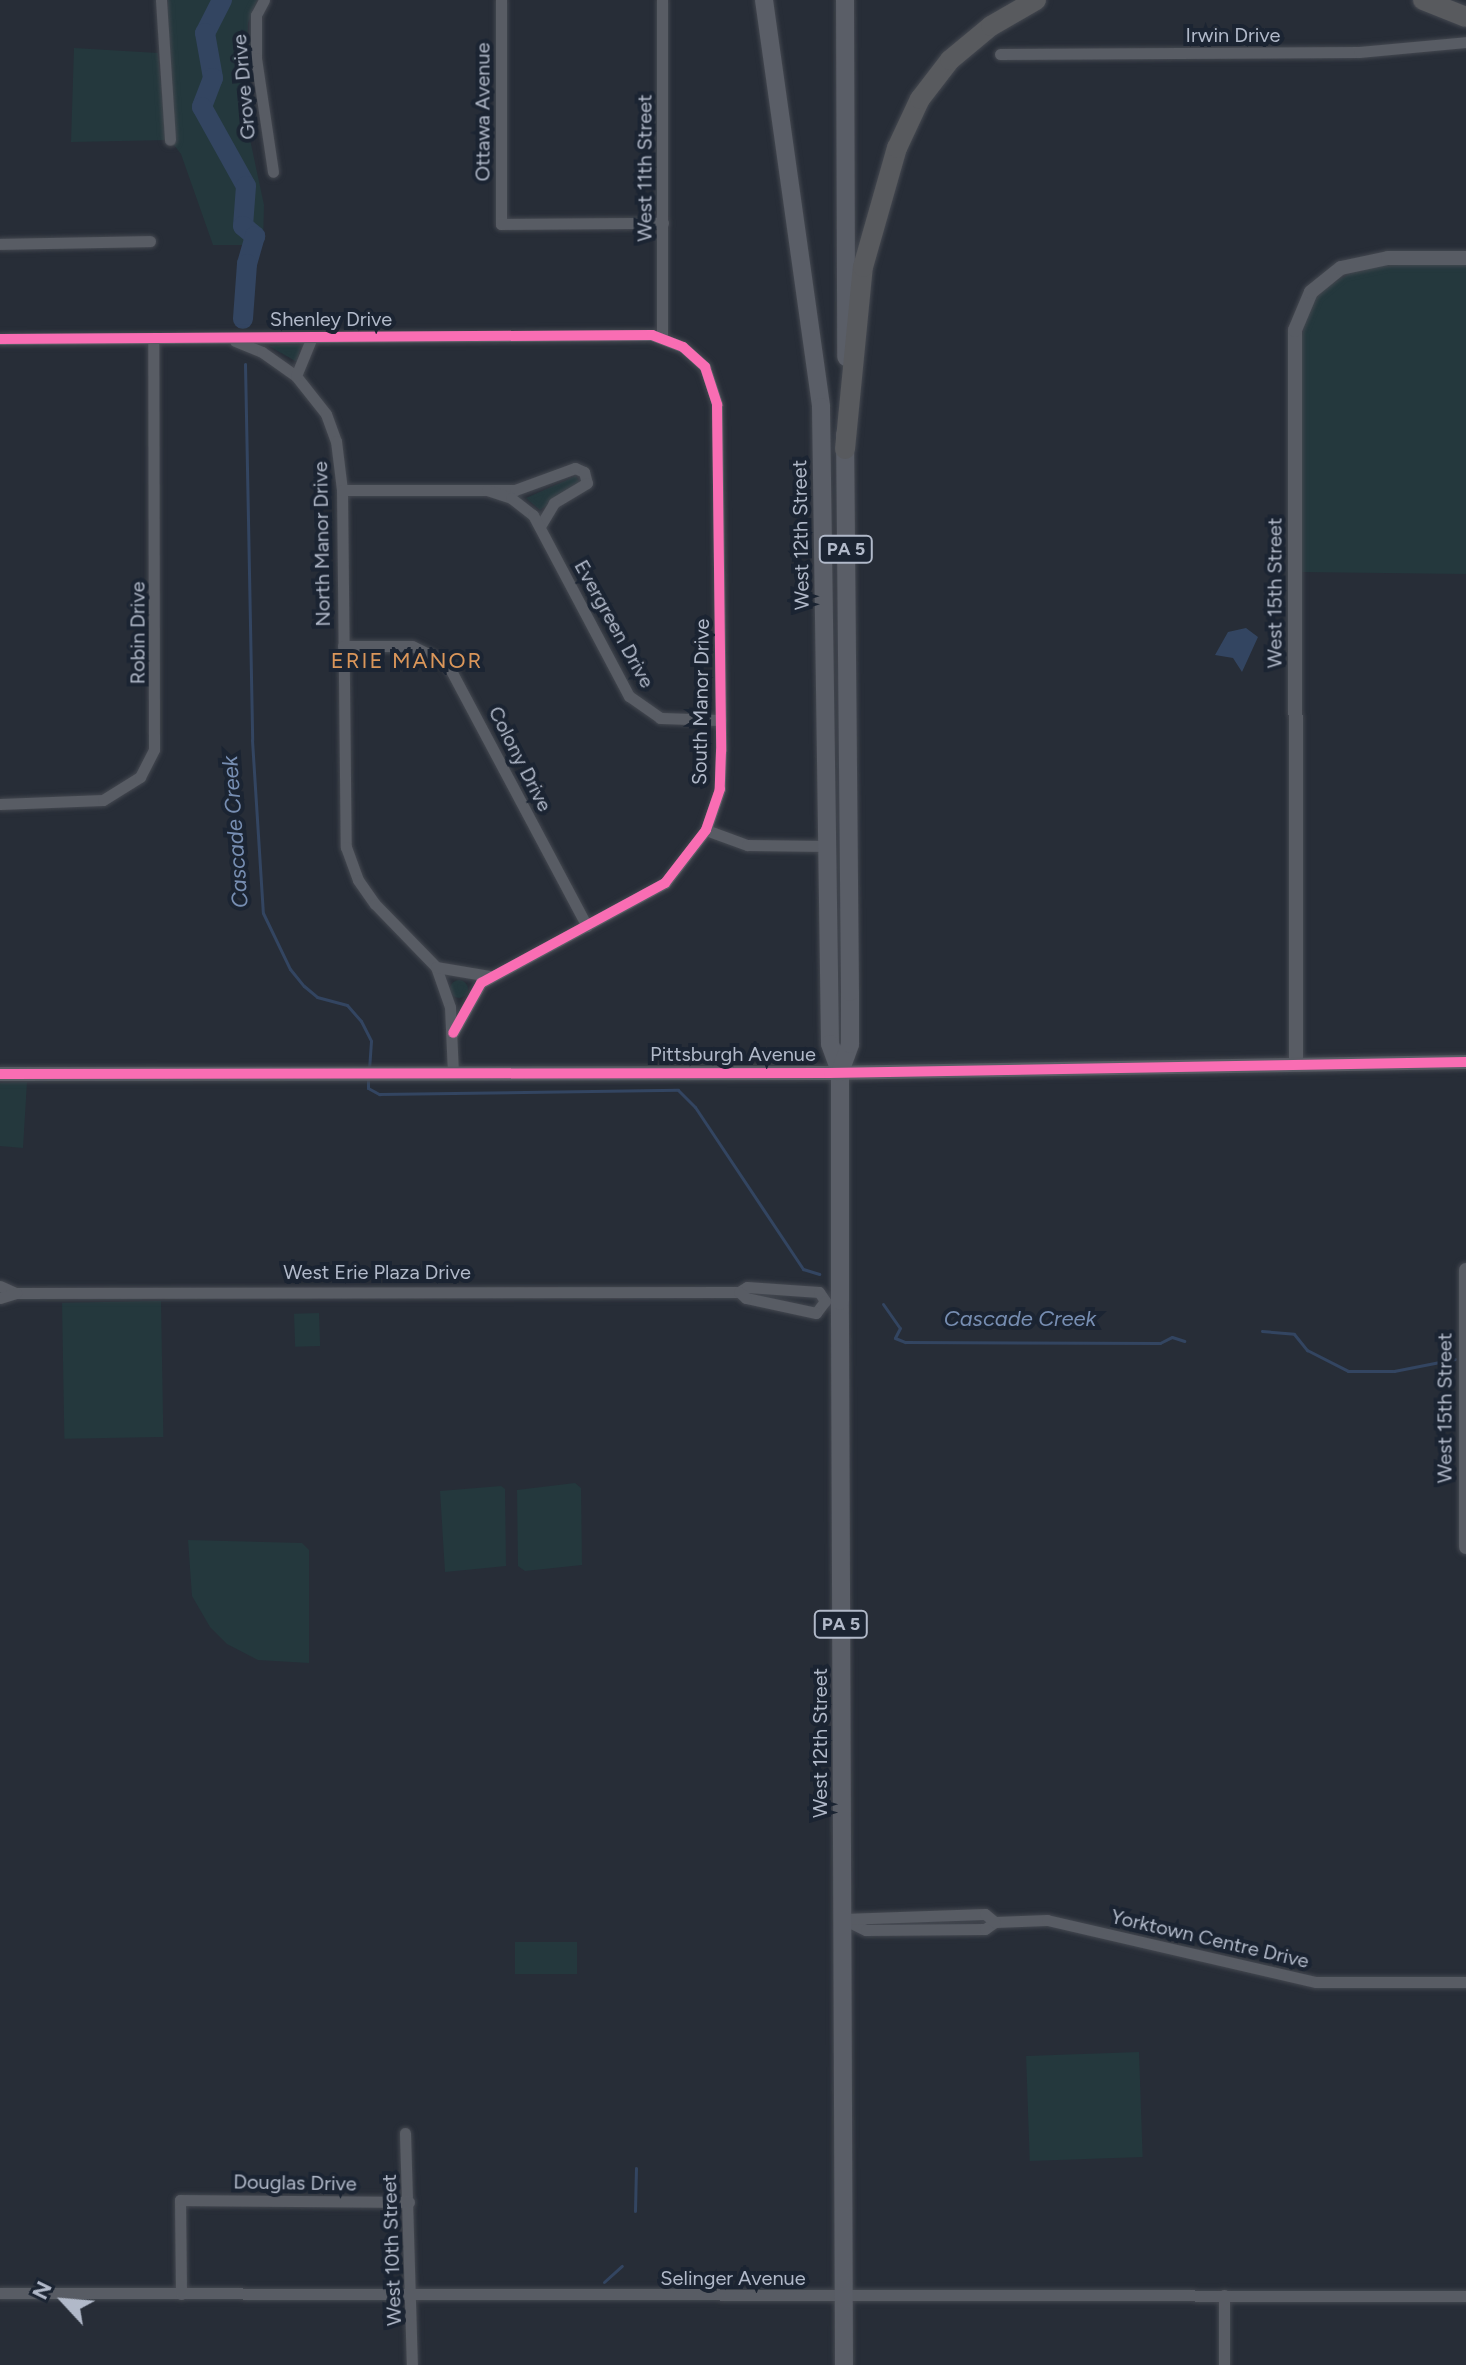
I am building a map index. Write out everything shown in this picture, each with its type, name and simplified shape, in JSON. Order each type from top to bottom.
[{"type":"highway","points":[[845,449],[863,267],[897,148],[920,99],[950,60],[991,26],[1036,0]]},
{"type":"highway","points":[[1423,0],[1466,17]]},
{"type":"main road","name":"West 12th Street","points":[[764,0],[818,366],[830,1044],[840,1072]]},
{"type":"main road","name":"West 12th Street","points":[[844,2365],[843,1919],[832,1301],[840,1072],[850,1044],[845,0]]},
{"type":"street","points":[[161,0],[170,140]]},
{"type":"street","name":"Grove Drive","points":[[264,0],[256,15],[256,58],[273,172]]},
{"type":"street","name":"Ottawa Avenue","points":[[501,0],[501,224],[663,223]]},
{"type":"street","name":"West 11th Street","points":[[662,0],[662,336]]},
{"type":"street","name":"Irwin Drive","points":[[1000,54],[1359,52],[1466,42]]},
{"type":"street","points":[[0,244],[150,241]]},
{"type":"street","name":"West 15th Street","points":[[1296,1063],[1295,330],[1311,292],[1341,268],[1375,259],[1466,258]]},
{"type":"street","name":"Shenley Drive","points":[[0,339],[662,336]]},
{"type":"street","name":"South Manor Drive","points":[[453,1033],[470,997],[494,975],[665,883],[706,830],[721,777],[717,405],[705,367],[683,347],[662,336]]},
{"type":"street","points":[[296,376],[312,337]]},
{"type":"street","name":"Robin Drive","points":[[0,804],[103,800],[140,777],[154,749],[153,338]]},
{"type":"street","name":"North Manor Drive","points":[[227,338],[262,352],[296,376],[331,426],[342,490],[343,815],[350,864],[375,904],[436,967],[453,1033],[453,1072]]},
{"type":"street","name":"Evergreen Drive","points":[[342,490],[531,487],[575,468],[584,472],[584,486],[554,503],[540,526]]},
{"type":"street","name":"Evergreen Drive","points":[[487,490],[518,502],[540,526],[629,696],[660,718],[721,720]]},
{"type":"street","name":"Colony Drive","points":[[343,646],[412,646],[447,663],[587,926]]},
{"type":"street","points":[[706,830],[747,845],[828,846]]},
{"type":"street","points":[[436,967],[475,977],[494,975]]},
{"type":"street","name":"Pittsburgh Avenue","points":[[0,1074],[840,1072],[1466,1062]]},
{"type":"street","name":"West 15th Street","points":[[1466,1270],[1466,1547]]},
{"type":"street","name":"West Erie Plaza Drive","points":[[0,1286],[16,1293]]},
{"type":"street","name":"West Erie Plaza Drive","points":[[0,1298],[16,1293],[739,1292],[747,1287],[816,1291],[832,1301],[816,1313],[746,1298],[739,1292]]},
{"type":"street","name":"Yorktown Centre Drive","points":[[843,1919],[865,1930],[985,1929],[995,1922],[1059,1922],[1316,1982],[1466,1982]]},
{"type":"street","name":"West 10th Street","points":[[405,2133],[412,2365]]},
{"type":"street","name":"Douglas Drive","points":[[181,2294],[180,2200],[409,2202]]},
{"type":"street","name":"Selinger Avenue","points":[[0,2293],[1466,2296]]},
{"type":"street","points":[[1224,2295],[1224,2365]]},
{"type":"green space","points":[[168,0],[257,0],[248,23],[245,116],[264,205],[263,245],[213,245],[181,154],[170,140],[71,142],[74,48],[158,53],[165,130]]},
{"type":"green space","points":[[1466,264],[1466,574],[1301,572],[1299,348],[1309,306],[1323,289],[1363,266]]},
{"type":"green space","points":[[282,345],[301,345],[297,362],[269,346]]},
{"type":"green space","points":[[576,476],[579,482],[540,510],[526,498]]},
{"type":"green space","points":[[459,980],[468,989],[459,998],[450,989]]},
{"type":"green space","points":[[27,1082],[23,1148],[0,1146],[0,1083]]},
{"type":"green space","points":[[161,1301],[163,1437],[64,1439],[62,1303]]},
{"type":"green space","points":[[319,1313],[320,1346],[295,1347],[294,1314]]},
{"type":"green space","points":[[575,1483],[581,1488],[582,1565],[525,1571],[518,1566],[517,1490]]},
{"type":"green space","points":[[501,1486],[505,1489],[506,1566],[445,1572],[440,1491]]},
{"type":"green space","points":[[188,1540],[302,1543],[309,1550],[309,1663],[258,1660],[227,1644],[210,1627],[192,1596]]},
{"type":"green space","points":[[515,1942],[577,1942],[577,1974],[515,1974]]},
{"type":"green space","points":[[1139,2052],[1143,2157],[1030,2161],[1026,2056]]},
{"type":"water","points":[[1246,628],[1258,637],[1242,672],[1233,658],[1215,655],[1228,632]]},
{"type":"waterway","name":"Cascade Creek","points":[[222,0],[205,33],[213,78],[202,107],[246,186],[243,226],[255,236],[247,264],[243,319]]},
{"type":"waterway","name":"Cascade Creek","points":[[245,364],[252,740],[263,913],[290,969],[304,986],[317,997],[347,1005],[361,1021],[371,1041],[369,1069]]},
{"type":"waterway","name":"Cascade Creek","points":[[368,1076],[368,1088],[379,1094],[678,1090],[695,1107],[803,1269],[819,1274]]},
{"type":"waterway","name":"Cascade Creek","points":[[883,1304],[900,1328],[895,1338],[905,1342],[1160,1343],[1172,1337],[1184,1341]]},
{"type":"waterway","name":"Cascade Creek","points":[[1262,1331],[1294,1334],[1307,1350],[1348,1371],[1394,1371],[1455,1359]]},
{"type":"waterway","points":[[635,2211],[636,2168]]},
{"type":"waterway","points":[[604,2282],[622,2266]]},
{"type":"cycle path","points":[[0,339],[652,335],[683,347],[705,367],[717,405],[721,751],[720,789],[706,830],[665,883],[481,983],[453,1033]]},
{"type":"cycle path","points":[[0,1074],[829,1073],[1466,1062]]},
{"type":"district","name":"ERIE MANOR","points":[[407,661]]}]
